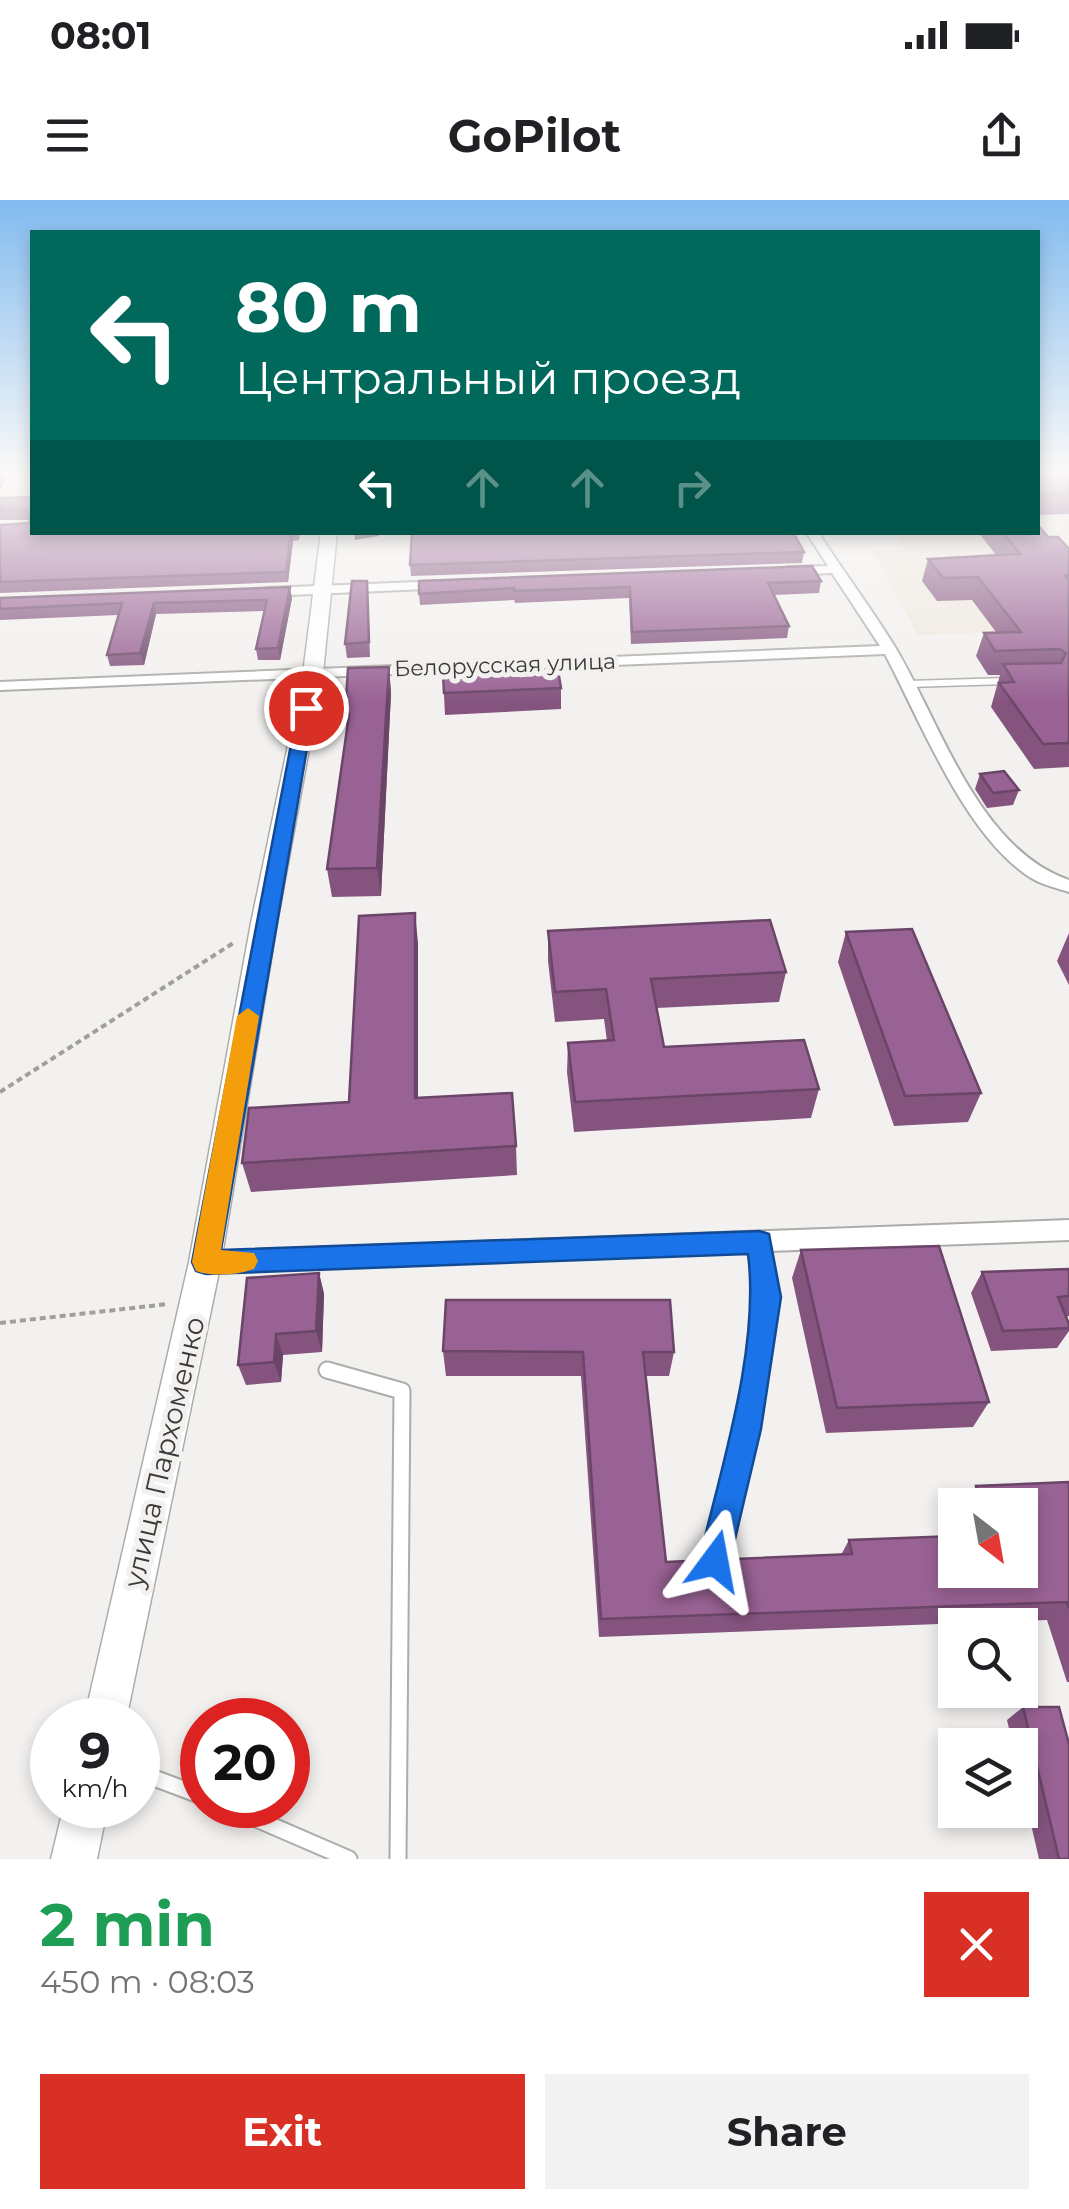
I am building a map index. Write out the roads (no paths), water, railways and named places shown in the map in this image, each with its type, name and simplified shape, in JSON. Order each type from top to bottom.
[{"type":"street","name":"улица Пархоменко","points":[[109,1698],[206,1262],[264,923],[313,672],[327,547]]},
{"type":"street","points":[[822,547],[890,650],[971,806],[1034,873],[1069,886]]},
{"type":"street","points":[[776,572],[835,569]]},
{"type":"street","points":[[246,592],[460,584]]},
{"type":"street","name":"Белорусская улица","points":[[0,686],[890,650]]},
{"type":"street","points":[[206,1262],[1069,1230]]},
{"type":"lane","points":[[908,684],[1015,681]]},
{"type":"lane","points":[[715,1561],[746,1429],[767,1297],[760,1242]]},
{"type":"lane","points":[[327,1370],[402,1391],[398,1859]]},
{"type":"lane","points":[[277,1828],[349,1859]]}]
